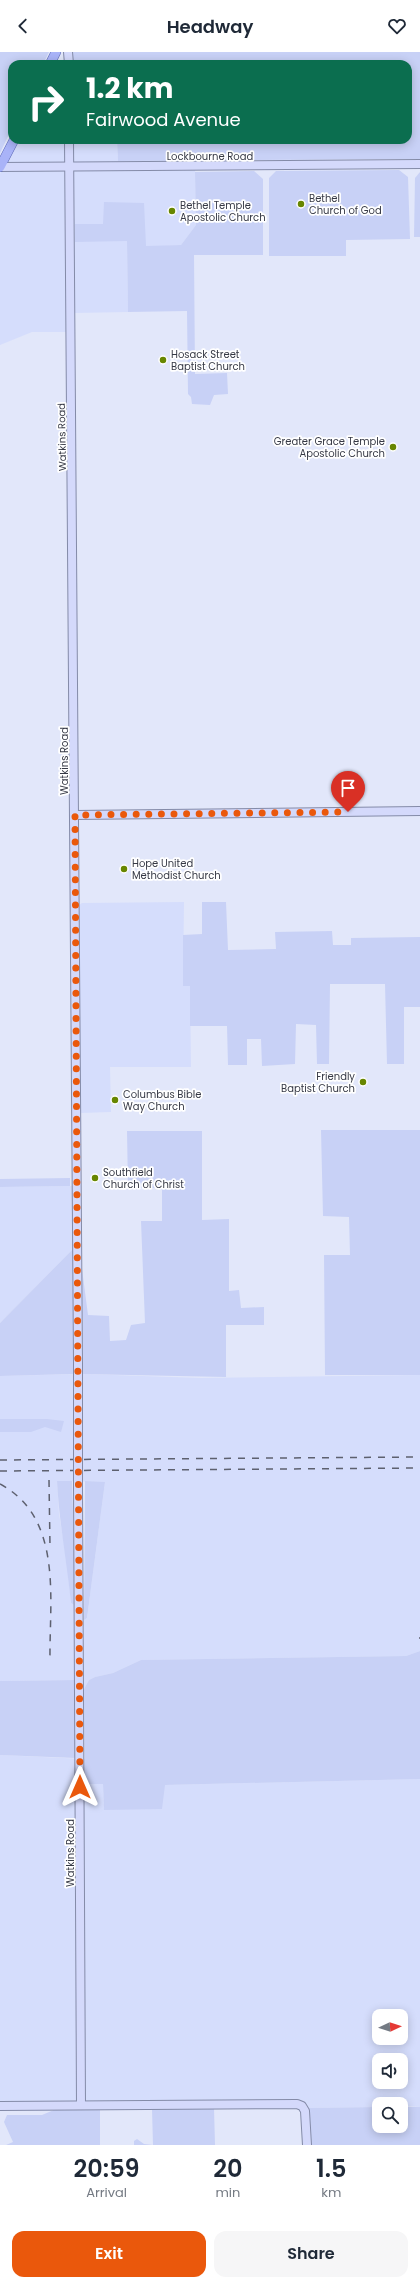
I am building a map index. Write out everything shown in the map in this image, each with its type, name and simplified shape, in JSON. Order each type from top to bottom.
[{"type":"main road","points":[[0,167],[12,144]]},
{"type":"street","name":"Watkins Road","points":[[69,144],[75,815],[81,2105]]},
{"type":"street","name":"Lockbourne Road","points":[[0,167],[420,164]]},
{"type":"street","points":[[75,815],[420,811]]},
{"type":"street","points":[[0,2106],[81,2105],[102,2107],[297,2104],[302,2106],[307,2118],[307,2145]]},
{"type":"shaded area","points":[[0,52],[49,52],[45,60],[8,60],[8,136],[0,153]]},
{"type":"shaded area","points":[[72,52],[420,52],[420,159],[118,161],[117,144],[412,144],[412,60],[72,60]]},
{"type":"shaded area","points":[[15,144],[117,144],[118,161],[195,160],[196,225],[181,245],[146,247],[103,224],[75,241],[127,241],[128,312],[74,313],[73,332],[32,332],[0,345],[0,174]]},
{"type":"shaded area","points":[[399,170],[408,177],[410,239],[346,240],[346,256],[269,256],[269,178],[276,171]]},
{"type":"shaded area","points":[[254,171],[263,179],[263,255],[194,255],[195,374],[227,373],[228,394],[214,395],[210,405],[192,404],[191,397],[188,394],[187,311],[128,312],[127,241],[75,242],[75,224],[103,224],[104,202],[144,203],[146,246],[181,245],[196,225],[195,172]]},
{"type":"shaded area","points":[[420,172],[420,237],[414,237],[415,178]]},
{"type":"shaded area","points":[[184,902],[183,985],[190,985],[191,1067],[110,1067],[111,1112],[80,1113],[78,906],[82,903]]},
{"type":"shaded area","points":[[202,902],[226,902],[228,950],[276,949],[275,932],[332,931],[333,945],[351,945],[351,938],[420,937],[420,1007],[404,1007],[404,1064],[387,1064],[385,984],[330,984],[329,1064],[317,1064],[316,1025],[296,1024],[295,1064],[262,1066],[261,1039],[247,1039],[247,1065],[228,1065],[227,1026],[190,1026],[190,986],[183,986],[183,935],[202,934]]},
{"type":"shaded area","points":[[321,1130],[420,1130],[420,1375],[325,1375],[324,1255],[350,1255],[349,1217],[323,1216]]},
{"type":"shaded area","points":[[127,1131],[202,1131],[202,1220],[229,1219],[229,1291],[239,1290],[241,1308],[264,1307],[264,1325],[226,1325],[226,1377],[83,1374],[82,1269],[88,1315],[109,1316],[110,1341],[126,1340],[131,1325],[145,1323],[141,1221],[162,1221],[162,1188],[128,1188]]},
{"type":"shaded area","points":[[70,1178],[70,1186],[0,1187],[0,1179]]},
{"type":"shaded area","points":[[73,1186],[73,1249],[0,1323],[0,1187]]},
{"type":"shaded area","points":[[73,1249],[73,1374],[0,1376],[0,1323]]},
{"type":"shaded area","points":[[83,1374],[201,1378],[420,1375],[420,1651],[406,1656],[141,1660],[113,1673],[89,1680],[84,1689],[84,1620],[87,1618],[105,1482],[57,1481],[59,1514],[67,1562],[71,1603],[76,1606],[75,1680],[0,1681],[0,1376]]},
{"type":"shaded area","points":[[0,1419],[47,1419],[64,1421],[61,1432],[45,1427],[31,1432],[0,1432]]},
{"type":"shaded area","points":[[57,1481],[72,1481],[76,1606],[71,1603],[59,1512]]},
{"type":"shaded area","points":[[85,1481],[105,1482],[87,1618],[84,1620]]},
{"type":"shaded area","points":[[420,1651],[420,1779],[165,1785],[162,1809],[104,1810],[103,1784],[85,1784],[84,1689],[89,1680],[95,1677],[113,1673],[141,1660],[406,1656]]},
{"type":"shaded area","points":[[75,1680],[76,1758],[0,1755],[0,1681]]},
{"type":"shaded area","points":[[0,1755],[85,1759],[85,1783],[103,1784],[104,1809],[165,1785],[420,1779],[420,2107],[408,2106],[408,2097],[372,2097],[372,2107],[309,2108],[213,2103],[61,2107],[49,2111],[0,2110]]},
{"type":"shaded area","points":[[61,2107],[100,2109],[100,2145],[6,2145],[13,2142],[4,2122],[7,2115],[42,2115]]},
{"type":"shaded area","points":[[372,2107],[372,2133],[408,2133],[408,2107],[420,2107],[420,2145],[311,2145],[309,2108]]},
{"type":"shaded area","points":[[214,2108],[215,2145],[153,2145],[152,2109]]},
{"type":"shaded area","points":[[137,2139],[144,2144],[153,2145],[134,2145],[134,2141]]},
{"type":"railway","points":[[0,1460],[420,1457]]},
{"type":"railway","points":[[0,1471],[420,1468]]},
{"type":"railway","points":[[49,1480],[50,1547]]},
{"type":"railway","points":[[0,1484],[20,1499],[35,1518],[44,1539],[49,1563],[51,1588],[50,1661]]},
{"type":"place","name":"Bethel Church of God","points":[[301,204]]},
{"type":"place","name":"Bethel Temple Apostolic Church","points":[[172,211]]},
{"type":"place","name":"Hosack Street Baptist Church","points":[[163,360]]},
{"type":"place","name":"Greater Grace Temple Apostolic Church","points":[[393,447]]},
{"type":"place","name":"Hope United Methodist Church","points":[[124,869]]},
{"type":"place","name":"Friendly Baptist Church","points":[[363,1082]]},
{"type":"place","name":"Columbus Bible Way Church","points":[[115,1100]]},
{"type":"place","name":"Southfield Church of Christ","points":[[95,1178]]},
{"type":"route","points":[[80,1787],[75,815],[348,812]]}]
